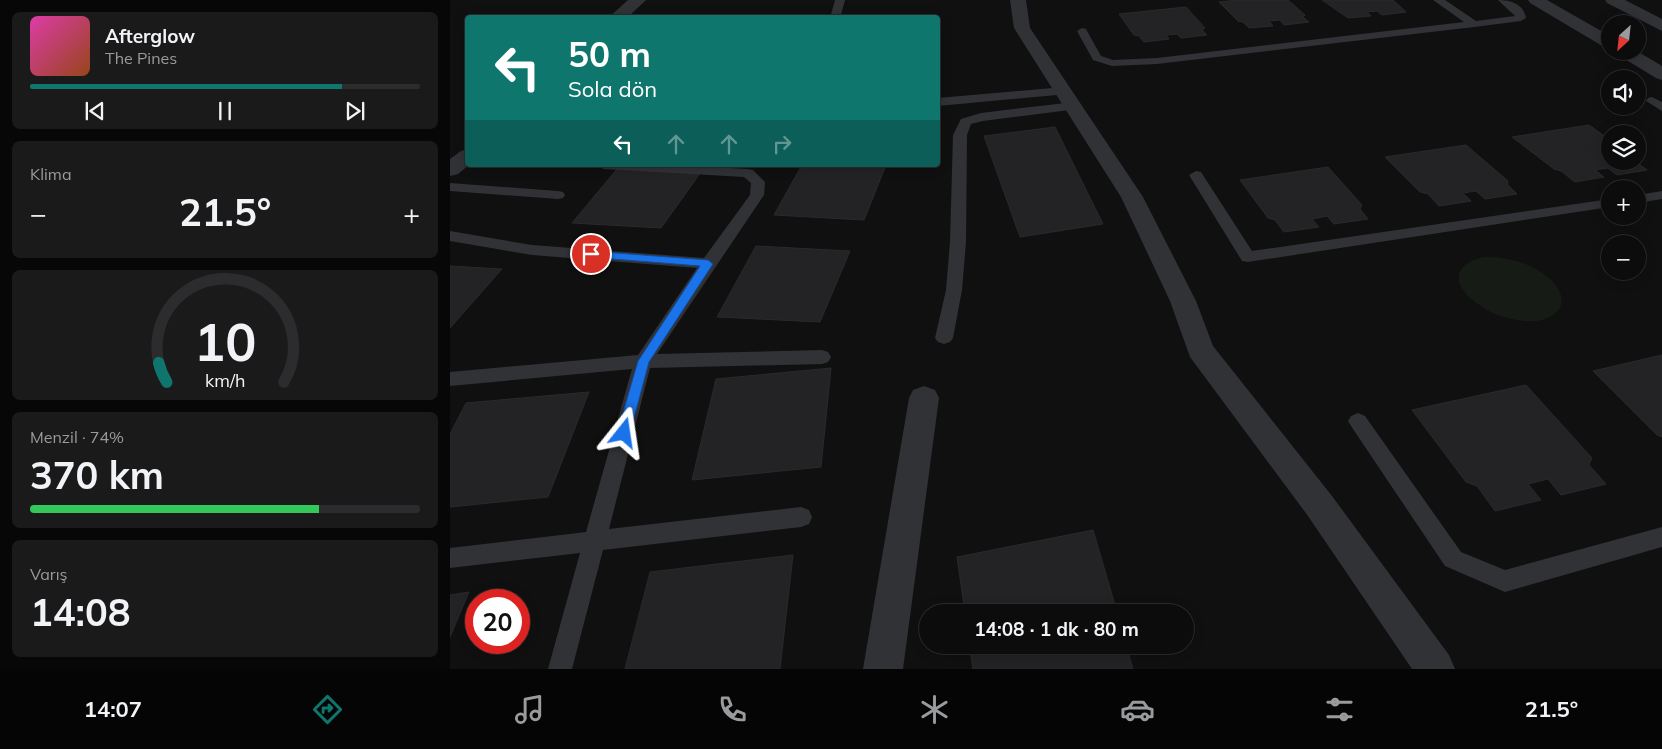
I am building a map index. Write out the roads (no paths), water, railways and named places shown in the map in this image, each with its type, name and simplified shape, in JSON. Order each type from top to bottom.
[{"type":"street","points":[[620,15],[638,0]]},
{"type":"street","points":[[1018,0],[1022,28],[1132,197],[1184,301],[1200,350],[1320,506],[1435,669]]},
{"type":"street","points":[[1536,0],[1601,38]]},
{"type":"street","points":[[1613,0],[1662,26]]},
{"type":"street","points":[[1639,60],[1662,74]]},
{"type":"street","points":[[450,149],[465,148]]},
{"type":"street","points":[[450,169],[465,157]]},
{"type":"street","points":[[883,669],[924,398]]},
{"type":"lane","points":[[836,15],[840,0]]},
{"type":"lane","points":[[1438,0],[1474,24]]},
{"type":"lane","points":[[1082,31],[1097,58],[1112,63],[1157,62],[1521,18],[1520,12],[1504,0]]},
{"type":"lane","points":[[940,102],[1069,99]]},
{"type":"lane","points":[[944,338],[954,290],[958,242],[960,135],[966,122],[981,117],[1069,99]]},
{"type":"lane","points":[[560,669],[644,361],[708,264],[757,195],[758,182],[748,173],[640,167]]},
{"type":"lane","points":[[1196,175],[1248,258],[1601,204]]},
{"type":"lane","points":[[450,187],[558,195]]},
{"type":"lane","points":[[1646,197],[1662,195]]},
{"type":"lane","points":[[450,236],[532,250],[708,264]]},
{"type":"lane","points":[[450,379],[644,361],[822,357]]},
{"type":"lane","points":[[1358,421],[1453,559],[1505,581],[1662,537]]},
{"type":"lane","points":[[450,558],[801,517]]}]
